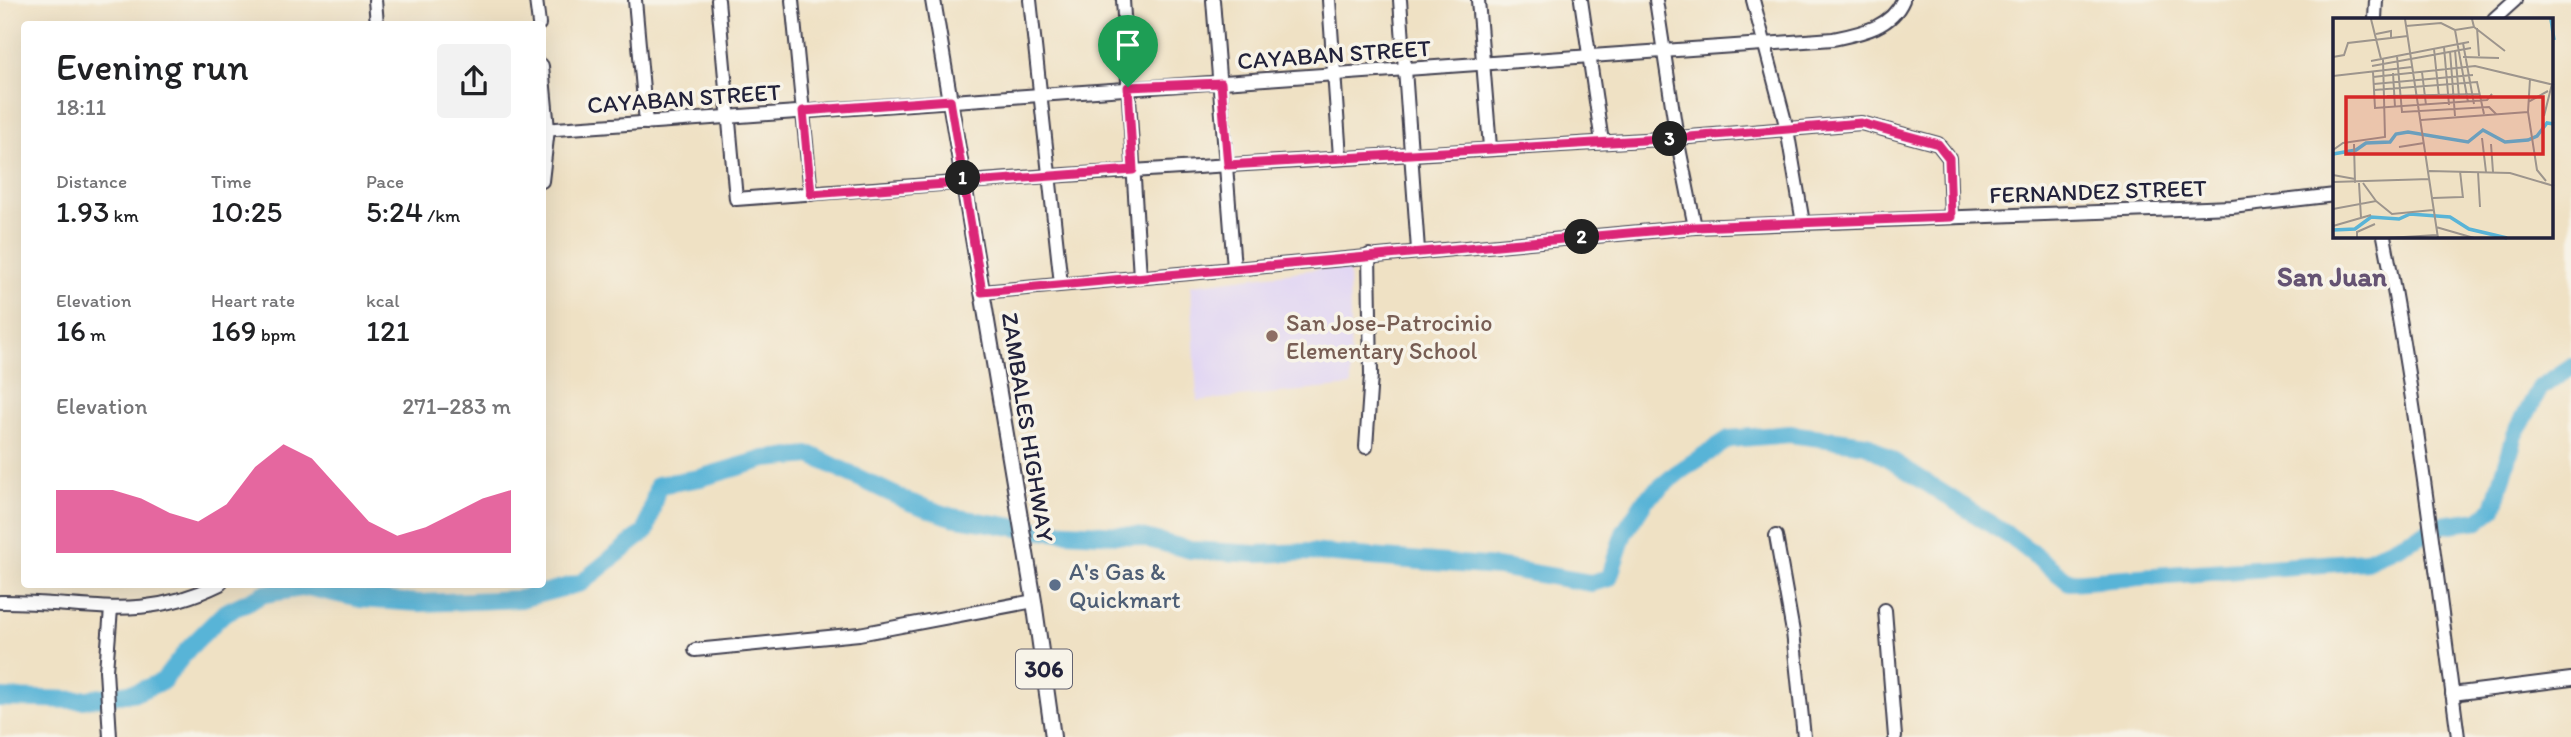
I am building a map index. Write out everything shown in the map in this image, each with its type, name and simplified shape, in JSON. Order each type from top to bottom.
[{"type":"main road","name":"ZAMBALES HIGHWAY","points":[[933,0],[1017,495],[1054,737]]},
{"type":"street","points":[[375,0],[377,21]]},
{"type":"street","points":[[536,0],[539,21]]},
{"type":"street","points":[[635,0],[646,122]]},
{"type":"street","points":[[718,0],[736,199],[964,181],[1677,138],[1861,123],[1938,144],[1949,158],[1951,217]]},
{"type":"street","points":[[792,0],[811,194]]},
{"type":"street","points":[[1030,0],[1061,284]]},
{"type":"street","points":[[1123,0],[1140,277]]},
{"type":"street","points":[[1213,0],[1234,268]]},
{"type":"street","points":[[1329,0],[1340,157]]},
{"type":"street","points":[[1400,0],[1418,250]]},
{"type":"street","points":[[1478,0],[1490,148]]},
{"type":"street","points":[[1581,0],[1602,142]]},
{"type":"street","points":[[1656,0],[1677,138],[1695,227]]},
{"type":"street","points":[[1753,0],[1787,129],[1802,223]]},
{"type":"street","name":"CAYABAN STREET","points":[[546,130],[1040,93],[1336,76],[1665,50],[1763,46],[1857,34],[1880,26],[1896,15],[1903,0]]},
{"type":"street","points":[[2375,0],[2375,18]]},
{"type":"street","points":[[2495,18],[2515,0]]},
{"type":"street","name":"FERNANDEZ STREET","points":[[982,292],[1418,250],[1695,227],[2232,207],[2333,195]]},
{"type":"street","points":[[2384,238],[2403,331],[2435,544],[2458,737]]},
{"type":"street","points":[[1366,447],[1371,375],[1369,255]]},
{"type":"street","points":[[1776,536],[1793,632],[1804,737]]},
{"type":"street","points":[[0,602],[49,601],[111,610],[140,609],[187,600],[212,588]]},
{"type":"street","points":[[695,650],[859,634],[1034,601]]},
{"type":"street","points":[[110,737],[106,670],[111,610]]},
{"type":"street","points":[[1885,610],[1895,737]]},
{"type":"street","points":[[2452,694],[2571,679]]},
{"type":"shaded area","name":"San Jose-Patrocinio Elementary School","points":[[1349,265],[1351,386],[1197,401],[1191,285]]},
{"type":"waterway","points":[[312,588],[361,599],[419,603],[520,599],[581,583],[646,531],[658,485],[700,478],[765,459],[811,455],[909,502],[952,517],[1032,530],[1137,536],[1191,550],[1256,554],[1309,552],[1497,567],[1591,583],[1609,578],[1624,533],[1646,499],[1680,471],[1729,439],[1790,434],[1866,444],[2014,539],[2069,582],[2366,561],[2442,525],[2479,520],[2494,508],[2515,435],[2540,388],[2571,367]]},
{"type":"waterway","points":[[0,698],[81,700],[137,692],[163,681],[188,649],[224,613],[264,594],[301,588]]},
{"type":"place","name":"San Jose-Patrocinio Elementary School","points":[[1272,336]]},
{"type":"place","name":"A's Gas & Quickmart","points":[[1055,585]]},
{"type":"district","name":"San Juan","points":[[2332,276]]},
{"type":"route","points":[[1128,87],[1133,170],[964,181],[811,194],[803,111],[950,100],[964,181],[982,292],[1418,250],[1695,227],[1951,217],[1949,158],[1938,144],[1903,132],[1861,123],[1677,138],[1228,165],[1221,83],[1128,87]]}]
